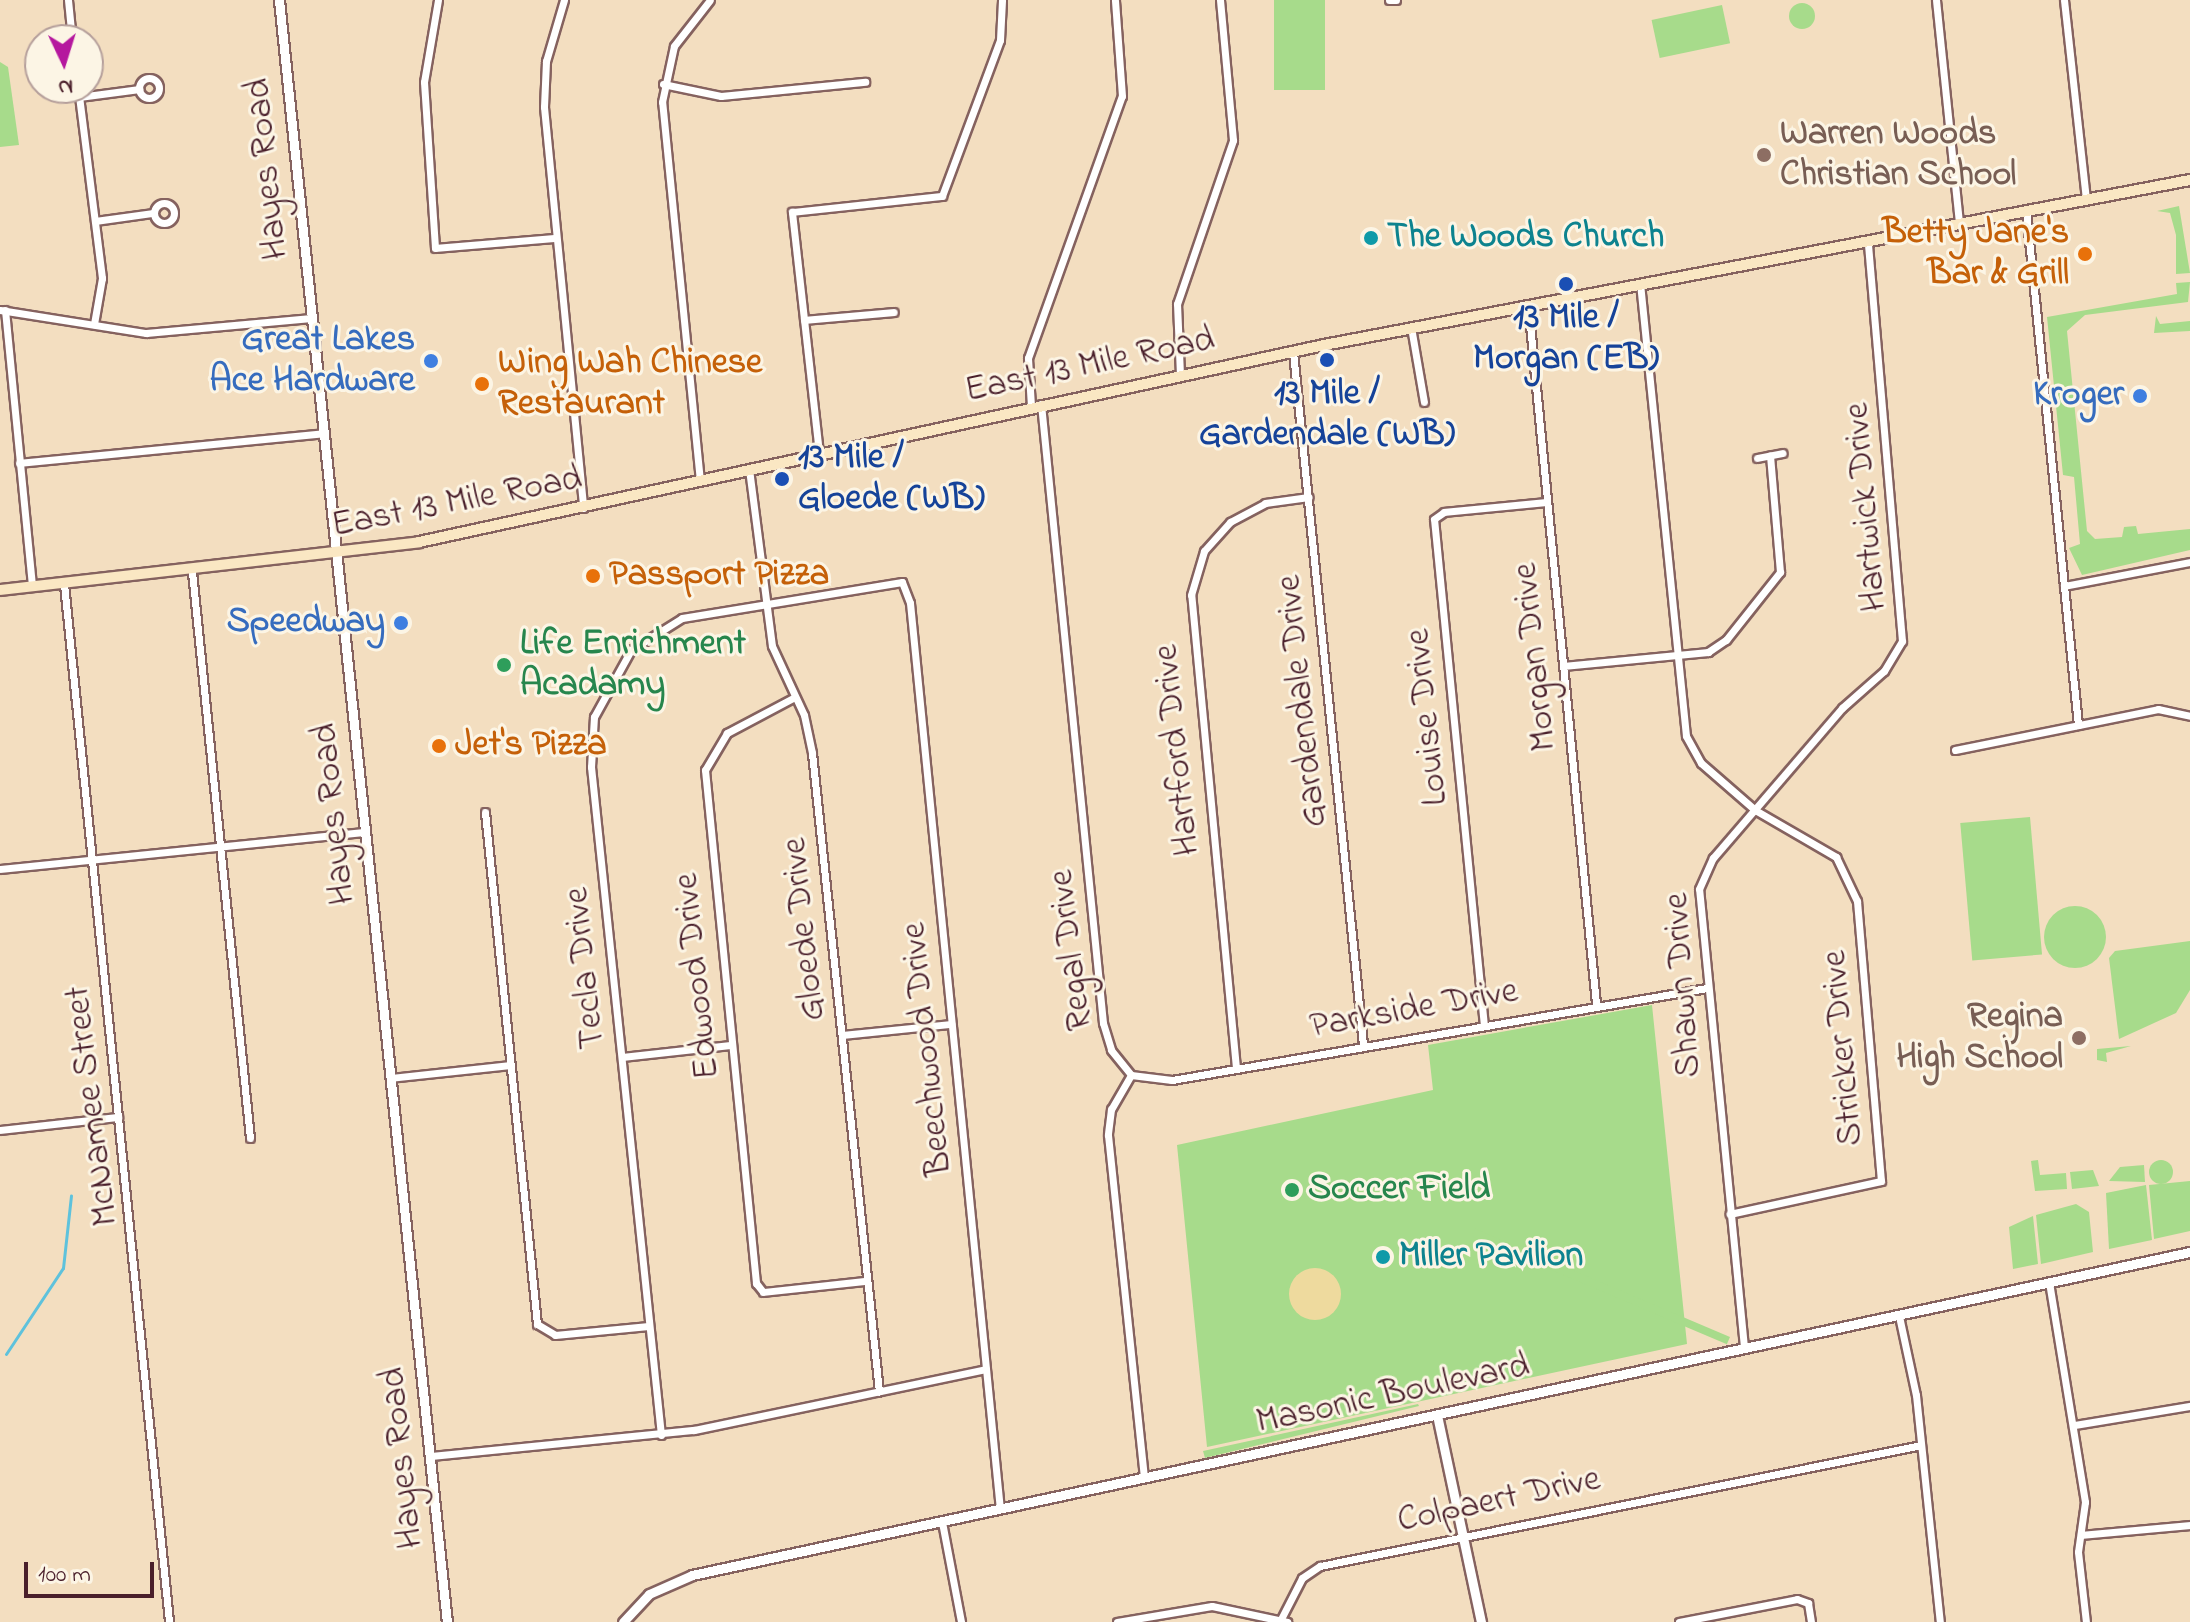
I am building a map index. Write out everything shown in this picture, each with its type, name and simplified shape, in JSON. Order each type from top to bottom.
[{"type":"main road","name":"East 13 Mile Road","points":[[0,590],[336,556],[583,508],[1036,405],[1411,327],[2190,180]]},
{"type":"street","points":[[68,0],[70,24]]},
{"type":"street","name":"Hayes Road","points":[[279,0],[447,1622]]},
{"type":"street","points":[[438,0],[424,82],[435,248],[554,238]]},
{"type":"street","points":[[564,0],[544,80],[554,238],[583,508]]},
{"type":"street","points":[[700,481],[663,84],[683,30],[710,0]]},
{"type":"street","points":[[819,453],[792,212],[942,196],[1000,40],[1002,0]]},
{"type":"street","name":"Regal Drive","points":[[1115,0],[1122,96],[1028,358],[1036,405],[1103,1023],[1111,1050],[1131,1075]]},
{"type":"street","points":[[1180,375],[1177,304],[1233,140],[1220,0]]},
{"type":"street","points":[[1389,0],[1396,0]]},
{"type":"street","points":[[1936,0],[1959,223]]},
{"type":"street","points":[[2064,0],[2086,199]]},
{"type":"street","points":[[663,84],[721,96],[865,82]]},
{"type":"street","points":[[104,91],[139,89]]},
{"type":"street","points":[[80,104],[102,278],[94,324]]},
{"type":"street","points":[[2026,210],[2078,725]]},
{"type":"street","points":[[95,221],[153,213]]},
{"type":"street","name":"Hartwick Drive","points":[[1755,810],[1842,708],[1884,671],[1902,641],[1868,241]]},
{"type":"street","points":[[1640,283],[1677,657],[1690,748],[1755,810]]},
{"type":"street","name":"Morgan Drive","points":[[1528,304],[1596,1004]]},
{"type":"street","points":[[32,587],[2,310],[157,333],[311,318]]},
{"type":"street","points":[[804,320],[894,312]]},
{"type":"street","points":[[1411,327],[1424,402]]},
{"type":"street","name":"Gardendale Drive","points":[[1293,352],[1363,1045]]},
{"type":"street","points":[[19,463],[323,433]]},
{"type":"street","points":[[1757,458],[1783,453]]},
{"type":"street","points":[[1563,666],[1677,657],[1721,645],[1780,572],[1770,455]]},
{"type":"street","name":"Gloede Drive","points":[[749,469],[775,659],[793,698],[812,753],[865,1281],[879,1391]]},
{"type":"street","name":"Hartford Drive","points":[[1236,1068],[1191,595],[1204,551],[1230,522],[1265,503],[1309,497]]},
{"type":"street","name":"Louise Drive","points":[[1484,1026],[1434,519],[1444,512],[1546,502]]},
{"type":"street","points":[[2064,586],[2190,562]]},
{"type":"street","points":[[192,572],[250,1138]]},
{"type":"street","name":"Tecla Drive","points":[[661,1435],[591,767],[602,692],[631,650],[670,623],[888,581],[906,585]]},
{"type":"street","name":"McNamee Street","points":[[64,584],[169,1622]]},
{"type":"street","name":"Beechwood Drive","points":[[906,585],[1000,1509]]},
{"type":"street","name":"Edwood Drive","points":[[793,698],[727,733],[706,760],[730,1045],[756,1283],[763,1292],[865,1281]]},
{"type":"street","points":[[1955,750],[2158,709],[2190,716]]},
{"type":"street","name":"Shawn Drive","points":[[1744,1347],[1707,988],[1701,879],[1755,810]]},
{"type":"street","name":"Stricker Drive","points":[[1730,1214],[1874,1185],[1882,1176],[1853,884],[1824,846],[1755,810]]},
{"type":"street","points":[[485,812],[509,1065],[541,1331],[649,1326]]},
{"type":"street","points":[[0,869],[365,832]]},
{"type":"street","name":"Parkside Drive","points":[[1131,1075],[1172,1080],[1596,1004],[1707,988]]},
{"type":"street","points":[[842,1035],[951,1024]]},
{"type":"street","points":[[622,1057],[730,1045]]},
{"type":"street","points":[[390,1078],[509,1065]]},
{"type":"street","points":[[1131,1075],[1111,1109],[1108,1135],[1144,1477]]},
{"type":"street","points":[[0,1130],[118,1117]]},
{"type":"street","name":"Masonic Boulevard","points":[[623,1622],[674,1581],[2190,1252]]},
{"type":"street","points":[[2049,1282],[2075,1425],[2085,1502],[2081,1535],[2086,1622]]},
{"type":"street","points":[[1899,1316],[1921,1445],[1940,1622]]},
{"type":"street","points":[[432,1456],[661,1435],[986,1369]]},
{"type":"street","points":[[2075,1425],[2190,1406]]},
{"type":"street","points":[[1437,1415],[1481,1622]]},
{"type":"street","name":"Colpaert Drive","points":[[1117,1622],[1212,1606],[1284,1621],[1309,1570],[1464,1534],[1921,1445]]},
{"type":"street","points":[[942,1522],[961,1622]]},
{"type":"street","points":[[2081,1535],[2190,1525]]},
{"type":"street","points":[[1679,1622],[1806,1601],[1811,1622]]},
{"type":"green space","points":[[1274,0],[1325,0],[1325,90],[1274,90]]},
{"type":"green space","points":[[1802,3],[1811,7],[1815,16],[1811,25],[1802,29],[1793,25],[1789,16],[1793,7]]},
{"type":"green space","points":[[1722,5],[1730,43],[1660,58],[1652,20]]},
{"type":"green space","points":[[0,62],[8,67],[19,145],[0,147]]},
{"type":"green space","points":[[2179,206],[2190,273],[2176,274],[2176,235],[2170,213],[2157,211]]},
{"type":"green space","points":[[2190,282],[2188,302],[2085,315],[2067,331],[2087,531],[2095,539],[2122,537],[2124,527],[2136,526],[2138,534],[2190,529],[2190,550],[2082,575],[2069,548],[2080,544],[2074,477],[2063,475],[2047,317],[2177,294],[2176,283]]},
{"type":"green space","points":[[2156,316],[2160,324],[2190,321],[2190,331],[2154,333]]},
{"type":"green space","points":[[2030,817],[2042,954],[1972,961],[1960,823]]},
{"type":"green space","points":[[2075,906],[2087,908],[2097,915],[2104,925],[2104,949],[2097,959],[2087,966],[2075,968],[2063,966],[2053,959],[2046,949],[2044,937],[2046,925],[2053,915],[2063,908]]},
{"type":"green space","points":[[2190,941],[2190,990],[2176,1013],[2119,1039],[2109,958],[2115,951]]},
{"type":"green space","points":[[1652,1005],[1687,1344],[1207,1447],[1177,1145],[1433,1090],[1428,1045]]},
{"type":"green space","points":[[2131,1046],[2106,1053],[2107,1062],[2097,1060],[2097,1049]]},
{"type":"green space","points":[[2038,1160],[2040,1175],[2066,1173],[2067,1189],[2035,1191],[2031,1161]]},
{"type":"green space","points":[[2161,1160],[2169,1164],[2173,1172],[2169,1180],[2161,1184],[2153,1180],[2149,1172],[2153,1164]]},
{"type":"green space","points":[[2144,1165],[2145,1182],[2109,1181],[2120,1167]]},
{"type":"green space","points":[[2093,1170],[2099,1186],[2072,1189],[2070,1172]]},
{"type":"green space","points":[[2190,1181],[2190,1231],[2154,1239],[2149,1185]]},
{"type":"green space","points":[[2146,1185],[2152,1240],[2109,1249],[2106,1193]]},
{"type":"green space","points":[[2076,1204],[2089,1212],[2093,1252],[2041,1264],[2036,1215]]},
{"type":"green space","points":[[2033,1216],[2038,1264],[2013,1269],[2009,1227]]},
{"type":"green space","points":[[1475,1229],[1730,1337],[1727,1344],[1472,1236]]},
{"type":"green space","points":[[1418,1404],[1205,1458],[1203,1451]]},
{"type":"sand","points":[[1315,1268],[1333,1276],[1341,1294],[1333,1312],[1315,1320],[1297,1312],[1289,1294],[1297,1276]]},
{"type":"waterway","points":[[6,1354],[63,1268],[71,1195]]},
{"type":"place","name":"Warren Woods Christian School","points":[[1764,155]]},
{"type":"place","name":"The Woods Church","points":[[1371,238]]},
{"type":"place","name":"Betty Jane's Bar & Grill","points":[[2085,254]]},
{"type":"place","name":"13 Mile / Morgan (EB)","points":[[1566,284]]},
{"type":"place","name":"13 Mile / Gardendale (WB)","points":[[1327,360]]},
{"type":"place","name":"Great Lakes Ace Hardware","points":[[431,361]]},
{"type":"place","name":"Wing Wah Chinese Restaurant","points":[[482,384]]},
{"type":"place","name":"Kroger","points":[[2140,396]]},
{"type":"place","name":"13 Mile / Gloede (WB)","points":[[782,479]]},
{"type":"place","name":"Passport Pizza","points":[[593,576]]},
{"type":"place","name":"Speedway","points":[[401,623]]},
{"type":"place","name":"Life Enrichment Acadamy","points":[[504,665]]},
{"type":"place","name":"Jet's Pizza","points":[[439,746]]},
{"type":"place","name":"Regina High School","points":[[2079,1038]]},
{"type":"place","name":"Soccer Field","points":[[1292,1190]]},
{"type":"place","name":"Miller Pavilion","points":[[1383,1257]]}]
